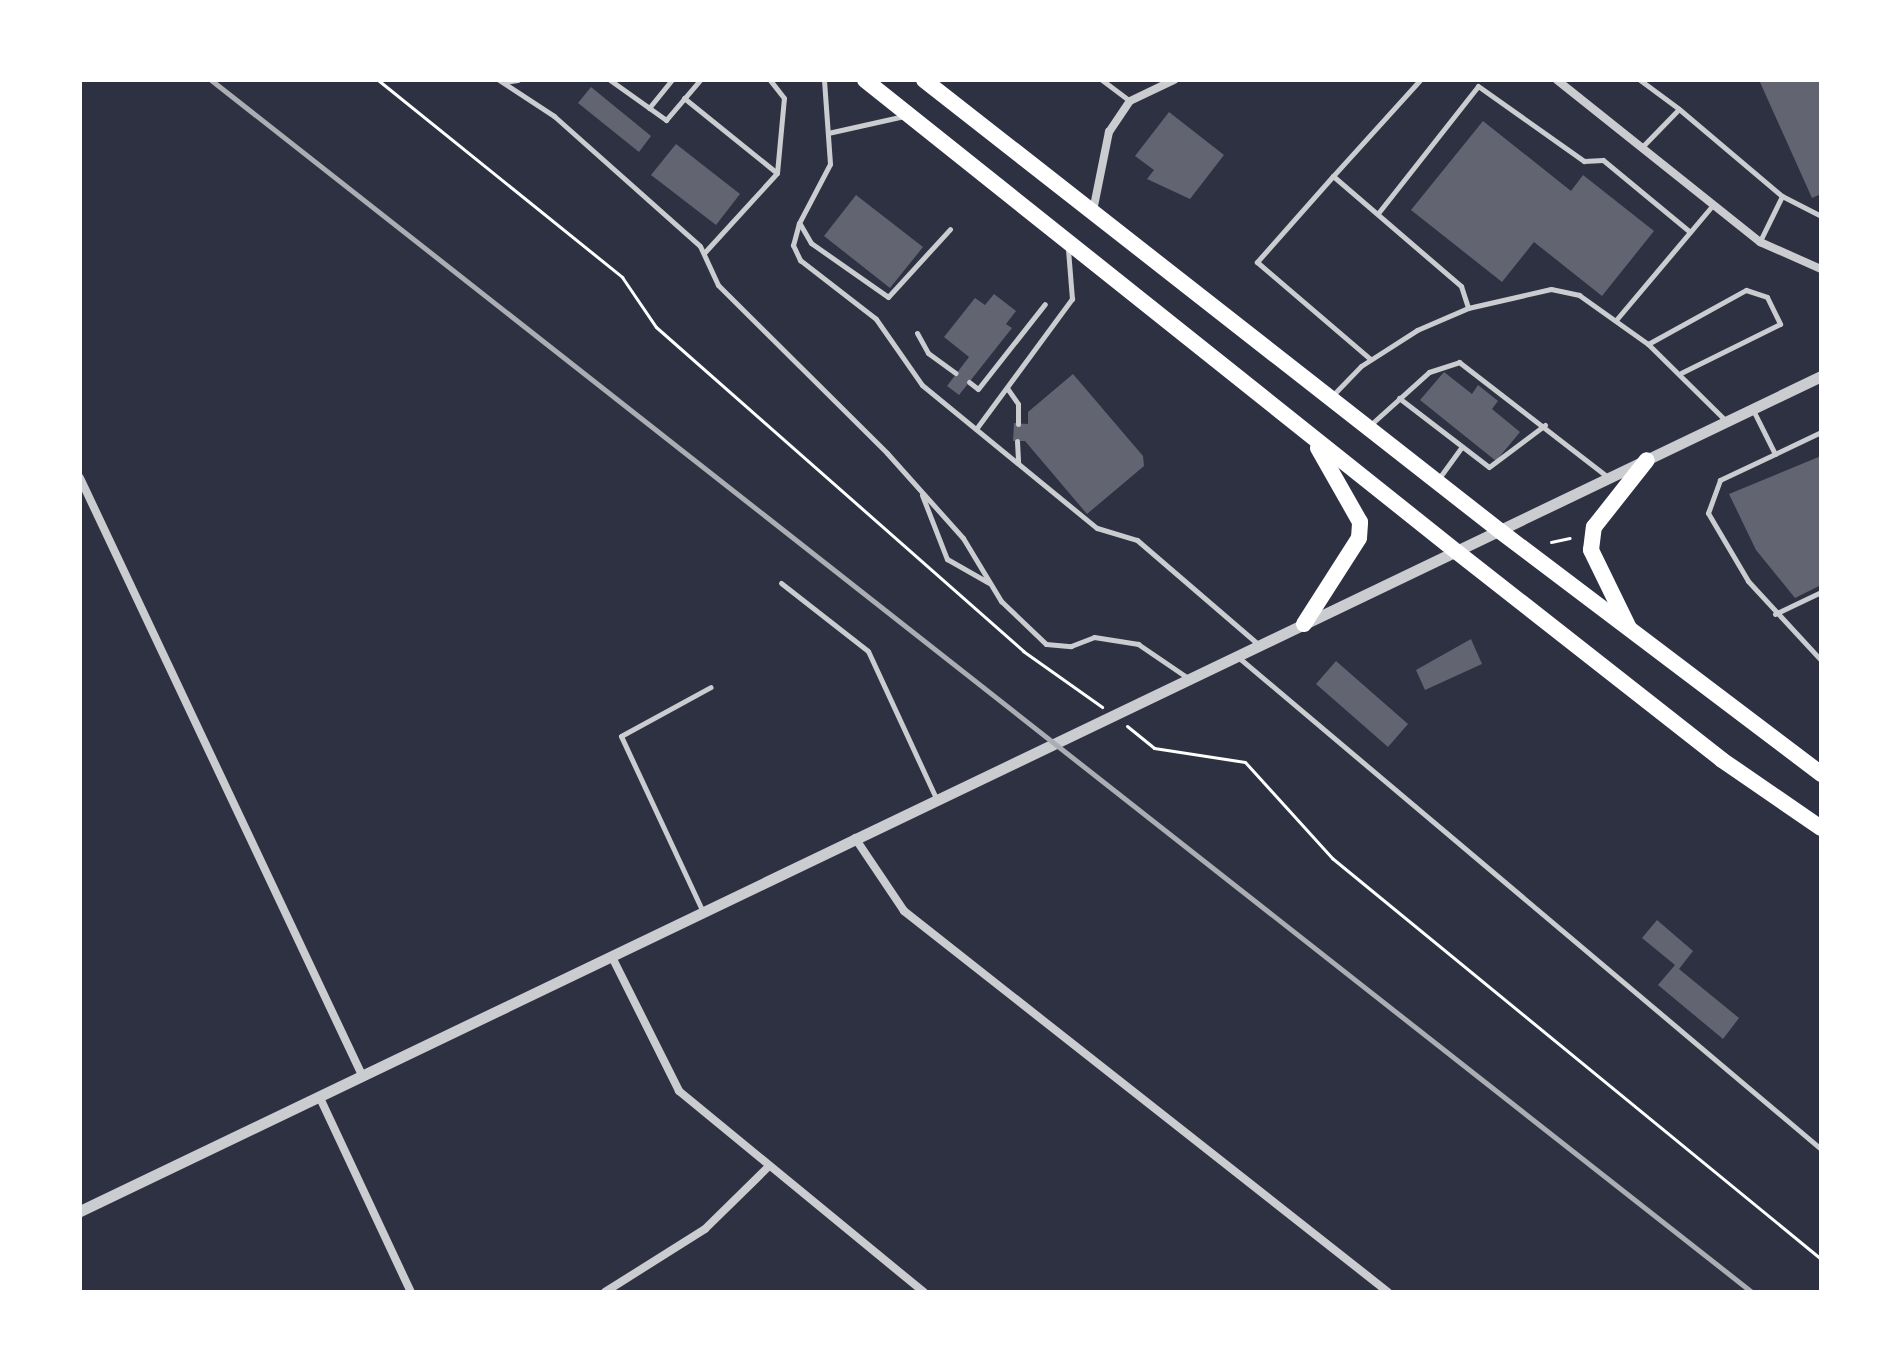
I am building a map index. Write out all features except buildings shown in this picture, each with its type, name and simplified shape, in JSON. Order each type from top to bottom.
[{"type":"highway","points":[[865,80],[1722,760],[1821,828]]},
{"type":"highway","points":[[924,80],[1634,636],[1821,774]]},
{"type":"highway","points":[[1304,624],[1359,538],[1347,496],[1310,436]]},
{"type":"highway","points":[[1634,636],[1591,550],[1594,527],[1647,460]]},
{"type":"street","points":[[1093,211],[1097,167],[1130,101],[1174,80]]},
{"type":"street","points":[[1557,80],[1760,242],[1821,269]]},
{"type":"street","points":[[80,1211],[1816,379],[1821,369]]},
{"type":"street","points":[[80,478],[362,1075]]},
{"type":"street","points":[[855,838],[904,911],[1388,1292]]},
{"type":"street","points":[[612,957],[679,1091],[767,1168],[924,1292]]},
{"type":"street","points":[[320,1098],[411,1292]]},
{"type":"street","points":[[605,1292],[705,1229],[767,1168]]},
{"type":"lane","points":[[501,81],[518,80]]},
{"type":"lane","points":[[610,80],[666,120],[700,80]]},
{"type":"lane","points":[[649,108],[672,80]]},
{"type":"lane","points":[[703,254],[777,173],[784,98],[770,80]]},
{"type":"lane","points":[[824,80],[828,133],[824,186],[799,223],[793,245],[800,260],[876,319],[892,341],[904,366],[976,429],[1097,528],[1128,537],[1259,645]]},
{"type":"lane","points":[[1102,80],[1130,101]]},
{"type":"lane","points":[[1370,359],[1257,262],[1420,80]]},
{"type":"lane","points":[[1640,80],[1782,196],[1821,216]]},
{"type":"lane","points":[[501,81],[554,116],[703,254],[718,285],[920,490],[963,538],[990,584],[1046,644],[1071,646],[1094,637],[1138,644],[1189,679]]},
{"type":"lane","points":[[1379,212],[1478,86],[1584,161],[1603,160],[1690,232]]},
{"type":"lane","points":[[684,98],[777,173]]},
{"type":"lane","points":[[1641,148],[1679,109]]},
{"type":"lane","points":[[828,133],[910,115]]},
{"type":"lane","points":[[1333,176],[1379,212],[1461,286],[1468,308]]},
{"type":"lane","points":[[1760,242],[1782,196]]},
{"type":"lane","points":[[1616,320],[1713,205]]},
{"type":"lane","points":[[799,223],[811,243],[888,297],[950,229]]},
{"type":"lane","points":[[976,429],[1072,299],[1076,281],[1066,240]]},
{"type":"lane","points":[[1330,398],[1370,359],[1468,308],[1551,289],[1579,295],[1616,320],[1681,373],[1727,421]]},
{"type":"lane","points":[[1648,344],[1746,290],[1767,297],[1780,324],[1681,373]]},
{"type":"lane","points":[[969,382],[978,389],[1045,304]]},
{"type":"lane","points":[[917,333],[928,353],[956,373]]},
{"type":"lane","points":[[1368,427],[1429,372],[1459,362],[1545,425],[1609,478]]},
{"type":"lane","points":[[1007,388],[1018,404],[1018,424]]},
{"type":"lane","points":[[1399,398],[1481,463],[1499,465],[1545,425]]},
{"type":"lane","points":[[1753,409],[1775,454]]},
{"type":"lane","points":[[1821,432],[1720,480],[1708,513],[1775,614],[1821,660]]},
{"type":"lane","points":[[1017,441],[1018,463]]},
{"type":"lane","points":[[1437,481],[1461,448]]},
{"type":"lane","points":[[920,490],[947,559],[990,584]]},
{"type":"lane","points":[[781,583],[868,651],[937,799]]},
{"type":"lane","points":[[1775,614],[1821,592]]},
{"type":"lane","points":[[1237,656],[1821,1149]]},
{"type":"lane","points":[[703,912],[621,736],[711,687]]},
{"type":"path","points":[[378,80],[622,277],[656,327],[1023,651],[1154,748],[1245,762],[1332,858],[1821,1259]]},
{"type":"path","points":[[1551,542],[1570,538]]},
{"type":"railway","points":[[211,80],[1752,1292]]}]
